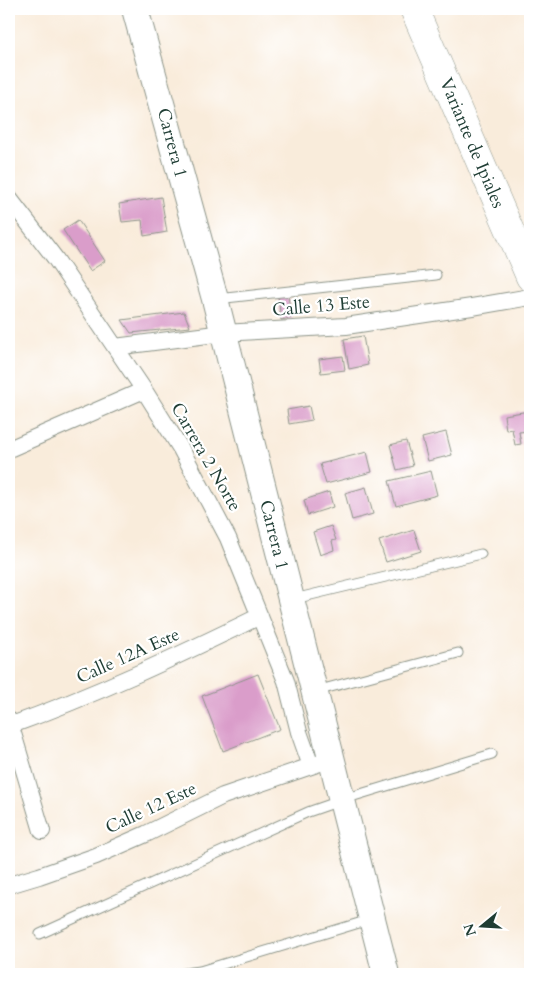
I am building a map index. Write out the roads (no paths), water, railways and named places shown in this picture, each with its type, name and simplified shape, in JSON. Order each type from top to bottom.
[{"type":"highway","name":"Variante de Ipiales","points":[[414,9],[530,277]]},
{"type":"main road","name":"Carrera 1","points":[[135,9],[223,333],[314,692],[321,763],[342,800],[386,974]]},
{"type":"main road","name":"Carrera 1","points":[[148,9],[160,97]]},
{"type":"street","name":"Carrera 2 Norte","points":[[9,198],[54,258],[115,347],[181,449],[228,538],[286,681],[299,732],[321,763]]},
{"type":"street","name":"Calle 13 Este","points":[[115,347],[223,333],[346,326],[530,297]]},
{"type":"street","points":[[9,449],[144,390]]},
{"type":"street","name":"Calle 12A Este","points":[[9,724],[54,710],[99,691],[260,616]]},
{"type":"street","points":[[9,724],[42,831]]},
{"type":"street","name":"Calle 12 Este","points":[[9,885],[96,856],[223,796],[321,763]]},
{"type":"lane","points":[[214,299],[436,275]]},
{"type":"lane","points":[[291,599],[481,554]]},
{"type":"lane","points":[[314,692],[458,653]]},
{"type":"lane","points":[[40,934],[308,812],[492,754]]},
{"type":"lane","points":[[179,974],[200,971],[372,920]]}]
